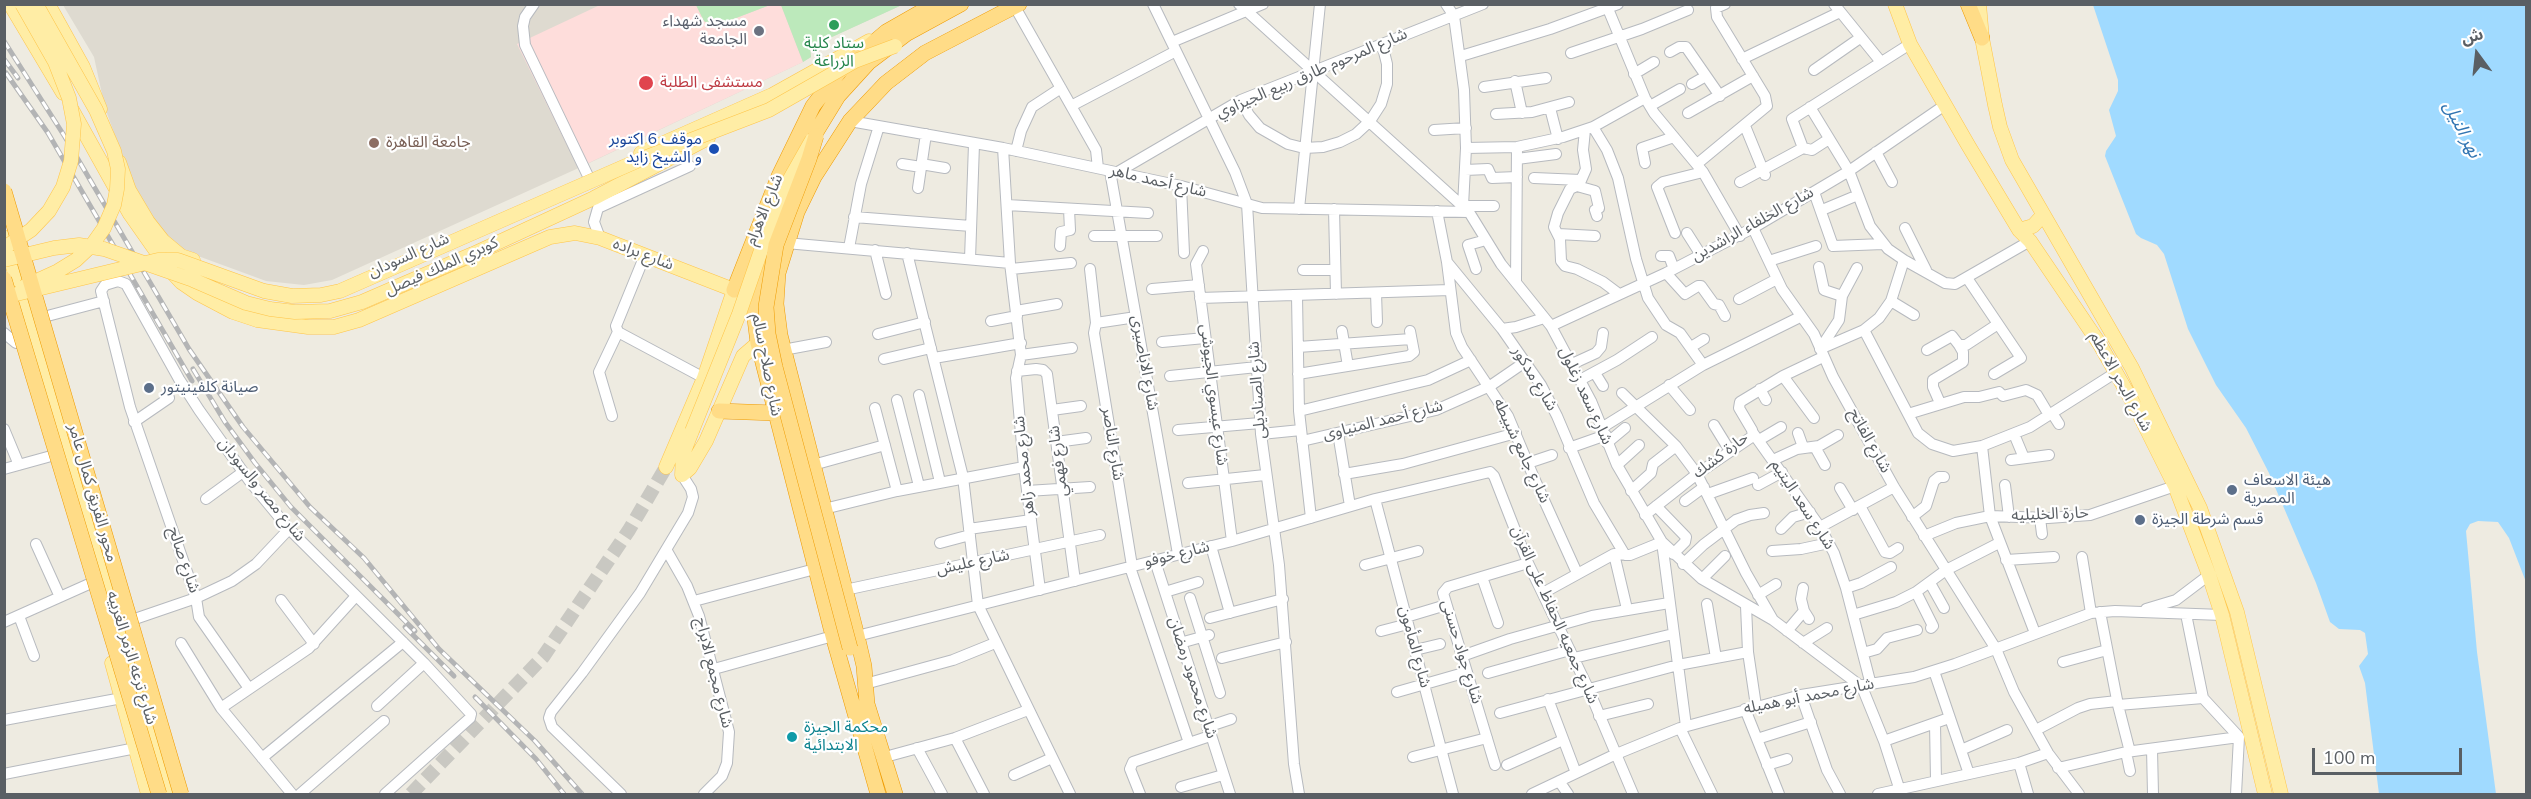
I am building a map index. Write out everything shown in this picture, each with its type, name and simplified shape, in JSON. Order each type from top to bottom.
[{"type":"highway","name":"شارع الاهرام","points":[[734,290],[783,165],[813,106],[839,72],[862,52],[886,32],[935,4]]},
{"type":"highway","name":"شارع صلاح سالم","points":[[878,795],[780,434],[758,343],[754,311],[758,276],[803,157],[824,116],[852,78],[887,47],[961,4]]},
{"type":"highway","points":[[867,704],[854,642],[775,367],[768,334],[766,307],[776,245],[816,136],[850,86],[895,46],[917,32],[973,4]]},
{"type":"highway","points":[[1968,4],[1982,38]]},
{"type":"highway","name":"شارع الاهرام","points":[[786,243],[797,212],[814,177],[850,121],[886,83],[926,53],[1017,6]]},
{"type":"highway","points":[[852,78],[862,52]]},
{"type":"highway","points":[[783,165],[803,157]]},
{"type":"highway","name":"محور الفريق كمال عامر","points":[[4,191],[181,795]]},
{"type":"highway","name":"شارع صلاح سالم","points":[[786,243],[776,288],[783,350],[846,590],[854,642],[866,684],[867,704],[895,795]]},
{"type":"highway","name":"محور الفريق كمال عامر","points":[[4,279],[159,795]]},
{"type":"highway","points":[[719,411],[775,413],[797,405]]},
{"type":"highway","points":[[780,434],[791,432],[806,439]]},
{"type":"main road","points":[[10,4],[130,214],[168,268],[181,282],[233,312],[282,325],[308,327],[303,291]]},
{"type":"main road","points":[[5,244],[30,230],[49,211],[63,187],[71,161],[74,124],[69,98],[55,62],[22,4]]},
{"type":"main road","points":[[4,298],[58,271],[84,253],[104,228],[114,205],[117,189],[118,169],[114,151],[96,110],[36,4]]},
{"type":"main road","name":"شارع السودان","points":[[48,4],[83,67],[129,190],[163,241],[182,256],[253,282],[283,290],[303,291],[345,284],[772,95],[886,32]]},
{"type":"main road","name":"شارع البحر الاعظم","points":[[1895,4],[1910,44],[1944,105],[2019,230],[2030,241],[2082,316],[2136,408],[2175,486],[2222,615],[2265,795]]},
{"type":"main road","name":"شارع البحر الاعظم","points":[[1979,4],[1982,38],[2000,127],[2012,160],[2132,368],[2200,508],[2237,612],[2281,795]]},
{"type":"main road","name":"كوبري الملك فيصل","points":[[4,298],[158,260],[178,260],[264,291],[292,296],[321,295],[340,291],[644,158],[759,114],[855,61],[895,46]]},
{"type":"main road","points":[[58,85],[67,87],[76,84],[82,76],[83,67]]},
{"type":"main road","name":"كوبري الملك فيصل","points":[[4,260],[54,248],[79,245],[104,249],[193,280],[246,303],[295,312],[330,311],[362,302],[594,198],[698,144],[747,115],[772,95]]},
{"type":"main road","points":[[682,475],[683,454],[740,314],[767,233],[786,186],[800,159],[816,136]]},
{"type":"main road","points":[[2019,230],[2033,226],[2043,215]]},
{"type":"main road","name":"شارع براده","points":[[308,327],[334,327],[359,320],[550,237],[575,233],[600,238],[734,290]]},
{"type":"main road","name":"شارع ترعه الزمر الغربيه","points":[[5,244],[172,795]]},
{"type":"main road","name":"شارع الاهرام","points":[[666,467],[704,378],[734,290]]},
{"type":"main road","name":"شارع ترعه الزمر الغربيه","points":[[4,298],[103,630],[148,795]]},
{"type":"main road","points":[[682,475],[695,460],[743,356],[758,343]]},
{"type":"street","name":"شارع الصناديلى","points":[[1153,4],[1241,186],[1247,204],[1265,475],[1283,599],[1294,764],[1299,795]]},
{"type":"street","points":[[1071,106],[1243,8],[1263,4]]},
{"type":"street","points":[[1299,209],[1320,4]]},
{"type":"street","points":[[1446,4],[1454,16],[1461,56],[1466,128],[1466,209]]},
{"type":"street","name":"شارع المرحوم طارق ربيع الجيزاوي","points":[[1113,172],[1241,100],[1483,4]]},
{"type":"street","points":[[1584,4],[1588,16]]},
{"type":"street","points":[[1676,233],[1657,187],[1663,182],[1700,168],[1767,105],[1765,96],[1717,16],[1716,8],[1721,5]]},
{"type":"street","points":[[530,6],[523,26],[525,45],[588,176]]},
{"type":"street","points":[[1017,6],[1096,150],[1098,168]]},
{"type":"street","points":[[1461,56],[1588,16],[1611,6],[1619,37],[1647,102],[1700,168],[1740,236]]},
{"type":"street","name":"شارع سعد زغلول","points":[[1243,8],[1466,209],[1516,282],[1548,322],[1580,380],[1630,491],[1662,542],[1673,554],[1702,579],[1773,620],[1866,686]]},
{"type":"street","points":[[1742,59],[1837,8],[1881,62]]},
{"type":"street","points":[[1571,53],[1688,10]]},
{"type":"street","points":[[1814,70],[1860,38]]},
{"type":"street","points":[[1241,100],[1249,115],[1260,128],[1288,144],[1304,148],[1323,147],[1340,142],[1356,134],[1370,121],[1381,104],[1387,84],[1387,64],[1382,44]]},
{"type":"street","points":[[1803,148],[1792,119],[1910,44]]},
{"type":"street","points":[[1670,52],[1679,47],[1686,47],[1710,76],[1720,96]]},
{"type":"street","points":[[1634,74],[1654,62]]},
{"type":"street","points":[[1692,84],[1710,76]]},
{"type":"street","points":[[1688,113],[1752,76]]},
{"type":"street","points":[[1484,87],[1546,78]]},
{"type":"street","points":[[1515,81],[1522,113]]},
{"type":"street","points":[[1016,151],[1021,131],[1032,107],[1061,88]]},
{"type":"street","points":[[1466,148],[1517,147],[1558,139],[1680,89]]},
{"type":"street","points":[[1496,114],[1522,113],[1569,102]]},
{"type":"street","name":"شارع الخلفاء الراشدين","points":[[1502,329],[1548,322],[1643,284],[1740,236],[1849,171],[1944,105]]},
{"type":"street","points":[[1810,107],[1849,171],[1870,226],[1883,244],[1904,260],[1949,284],[1956,284],[2030,241]]},
{"type":"street","points":[[1550,108],[1558,139]]},
{"type":"street","name":"شارع أحمد ماهر","points":[[850,121],[1003,148],[1098,168],[1181,186],[1262,208],[1437,211],[1494,206]]},
{"type":"street","points":[[849,248],[861,184],[879,126]]},
{"type":"street","points":[[1745,126],[1764,173]]},
{"type":"street","points":[[1434,130],[1466,128]]},
{"type":"street","points":[[1589,128],[1583,150],[1586,169],[1579,183],[1570,189],[1560,207],[1554,227],[1558,234],[1563,264],[1602,282],[1619,294]]},
{"type":"street","points":[[1589,128],[1607,150],[1618,178],[1648,298],[1666,325],[1678,331],[1704,365]]},
{"type":"street","points":[[918,188],[926,135]]},
{"type":"street","points":[[1645,163],[1642,148],[1674,137]]},
{"type":"street","points":[[1740,182],[1764,173],[1803,148],[1812,150],[1830,139]]},
{"type":"street","points":[[970,260],[974,144]]},
{"type":"street","points":[[1516,282],[1517,147]]},
{"type":"street","name":"شارع محمد زاهر","points":[[1003,148],[1010,266],[1021,343],[1017,370],[1024,467],[1040,590]]},
{"type":"street","points":[[1876,152],[1892,182]]},
{"type":"street","points":[[1517,159],[1556,154]]},
{"type":"street","points":[[902,164],[945,168]]},
{"type":"street","points":[[600,238],[594,222],[598,208],[690,166]]},
{"type":"street","points":[[1465,170],[1488,169],[1492,178],[1517,177]]},
{"type":"street","name":"شارع الاباصيرى","points":[[1113,172],[1121,237],[1178,554]]},
{"type":"street","points":[[1534,178],[1579,183],[1595,191],[1599,207],[1595,210],[1597,216]]},
{"type":"street","points":[[1181,186],[1184,253]]},
{"type":"street","points":[[1814,192],[1833,246],[1883,244]]},
{"type":"street","points":[[1822,210],[1858,195]]},
{"type":"street","points":[[1007,205],[1148,213]]},
{"type":"street","points":[[1060,246],[1061,232],[1070,230],[1069,209]]},
{"type":"street","points":[[1334,209],[1336,294]]},
{"type":"street","name":"شارع مدكور","points":[[1437,211],[1447,262],[1502,329],[1525,362],[1557,416],[1594,503],[1620,554],[1627,609]]},
{"type":"street","points":[[854,217],[971,226]]},
{"type":"street","name":"شارع الفاتح","points":[[1753,228],[1777,279],[1800,317],[1814,334],[1821,353],[1894,487],[1996,649],[2014,692],[2048,753],[2079,795]]},
{"type":"street","points":[[1905,228],[1926,270]]},
{"type":"street","points":[[1688,233],[1701,255]]},
{"type":"street","points":[[1558,234],[1595,236]]},
{"type":"street","points":[[1094,236],[1157,236]]},
{"type":"street","points":[[1476,269],[1468,245],[1486,240]]},
{"type":"street","points":[[786,243],[875,250],[1010,266],[1071,263]]},
{"type":"street","points":[[1769,261],[1816,246]]},
{"type":"street","points":[[875,250],[886,294]]},
{"type":"street","name":"شارع عيسوي الجيوشى","points":[[1203,251],[1196,264],[1232,541]]},
{"type":"street","points":[[908,254],[963,477],[978,605],[1070,795]]},
{"type":"street","points":[[645,255],[616,326],[618,332],[704,378]]},
{"type":"street","points":[[1661,256],[1669,256],[1670,271],[1685,294],[1700,285],[1714,304],[1719,305],[1725,316]]},
{"type":"street","points":[[1904,260],[1891,301],[1879,318],[1864,330],[1918,433],[1932,444],[1953,451],[1982,446],[2014,434],[2051,414],[2115,373]]},
{"type":"street","name":"شارع جامع شبيطه","points":[[1447,262],[1456,333],[1471,360],[1490,386],[1516,433],[1577,573]]},
{"type":"street","points":[[1819,267],[1824,290],[1842,296]]},
{"type":"street","points":[[1821,353],[1839,320],[1842,296],[1857,267]]},
{"type":"street","name":"شارع الناصر","points":[[1090,269],[1096,323],[1094,333],[1130,566],[1189,743]]},
{"type":"street","points":[[1303,270],[1335,270]]},
{"type":"street","points":[[1967,278],[2021,358],[1994,374]]},
{"type":"street","points":[[1739,299],[1777,279]]},
{"type":"street","name":"شارع مصر والسودان","points":[[102,296],[105,285],[118,281],[126,284],[179,380],[243,472],[289,529],[424,663],[470,713],[470,718],[385,795]]},
{"type":"street","points":[[1152,289],[1199,285]]},
{"type":"street","points":[[1471,290],[1483,285]]},
{"type":"street","points":[[1200,298],[1450,290]]},
{"type":"street","points":[[1376,293],[1377,322]]},
{"type":"street","points":[[30,321],[102,296]]},
{"type":"street","name":"شارع صالح","points":[[102,296],[134,422],[196,598],[201,622],[249,687]]},
{"type":"street","points":[[1297,296],[1299,411],[1311,518]]},
{"type":"street","points":[[1891,301],[1914,315]]},
{"type":"street","points":[[991,321],[1057,304]]},
{"type":"street","points":[[1096,323],[1136,317]]},
{"type":"street","points":[[1605,435],[1634,407],[1669,385],[1800,317]]},
{"type":"street","points":[[878,334],[925,322]]},
{"type":"street","points":[[1959,345],[1966,345],[1998,324]]},
{"type":"street","name":"حارة كشك","points":[[1756,437],[1738,405],[1760,389],[1864,330]]},
{"type":"street","points":[[1342,331],[1348,366]]},
{"type":"street","points":[[612,416],[599,372],[618,332]]},
{"type":"street","points":[[4,333],[16,343]]},
{"type":"street","points":[[1572,364],[1601,347],[1604,340],[1603,333]]},
{"type":"street","points":[[1298,347],[1344,344],[1411,335],[1414,351],[1411,355],[1298,374]]},
{"type":"street","points":[[1927,350],[1952,336],[1963,352],[1963,362],[1933,380],[1933,387],[1940,403]]},
{"type":"street","points":[[1580,380],[1652,337]]},
{"type":"street","points":[[1162,342],[1205,338]]},
{"type":"street","points":[[1690,347],[1704,339]]},
{"type":"street","points":[[783,350],[826,342]]},
{"type":"street","points":[[884,359],[1021,343]]},
{"type":"street","points":[[1021,355],[1072,348]]},
{"type":"street","points":[[1299,411],[1428,380],[1471,360]]},
{"type":"street","name":"شارع أحمد المنياوى","points":[[1179,430],[1217,426],[1261,429],[1301,436],[1338,433],[1436,410],[1490,386],[1525,362]]},
{"type":"street","points":[[1170,376],[1257,367]]},
{"type":"street","name":"شارع فهمي","points":[[1017,370],[1043,370],[1049,380],[1075,581]]},
{"type":"street","points":[[1595,373],[1603,386]]},
{"type":"street","points":[[1783,376],[1814,418]]},
{"type":"street","points":[[1669,385],[1690,410]]},
{"type":"street","points":[[1760,389],[1766,400]]},
{"type":"street","points":[[1908,414],[1940,403],[1999,392],[2003,396],[2030,391],[2037,394],[2059,424]]},
{"type":"street","points":[[1622,393],[1676,446],[1697,474],[1773,620]]},
{"type":"street","points":[[919,395],[940,482]]},
{"type":"street","points":[[134,422],[169,398]]},
{"type":"street","points":[[897,400],[919,486]]},
{"type":"street","points":[[1053,410],[1082,406]]},
{"type":"street","points":[[875,408],[897,490]]},
{"type":"street","points":[[1714,425],[1730,451]]},
{"type":"street","points":[[1569,448],[1625,428]]},
{"type":"street","name":"حارة كشك","points":[[1645,515],[1730,451],[1751,438],[1781,428]]},
{"type":"street","points":[[4,429],[19,465]]},
{"type":"street","points":[[1338,433],[1350,506]]},
{"type":"street","points":[[1344,474],[1437,455],[1516,433]]},
{"type":"street","points":[[1798,433],[1803,447]]},
{"type":"street","points":[[2014,434],[2024,458]]},
{"type":"street","points":[[1773,460],[1803,447],[1815,447],[1838,435]]},
{"type":"street","name":"شارع سعد اليتيم","points":[[1756,437],[1810,512],[1829,543],[1846,588],[1863,653],[1866,686]]},
{"type":"street","points":[[1056,442],[1086,438]]},
{"type":"street","points":[[813,465],[885,445]]},
{"type":"street","points":[[1617,465],[1639,445]]},
{"type":"street","points":[[1630,491],[1647,482],[1653,464],[1676,446]]},
{"type":"street","points":[[1982,446],[1990,516],[2035,633]]},
{"type":"street","points":[[1815,447],[1825,465]]},
{"type":"street","points":[[4,469],[69,452]]},
{"type":"street","points":[[1528,463],[1552,455]]},
{"type":"street","points":[[2011,460],[2049,455]]},
{"type":"street","points":[[824,508],[897,490],[1024,467]]},
{"type":"street","points":[[206,500],[243,472]]},
{"type":"street","points":[[1685,501],[1706,491],[1755,481],[1782,472]]},
{"type":"street","name":"شارع خوفو","points":[[854,642],[978,605],[1232,541],[1375,499],[1487,473],[1494,476]]},
{"type":"street","points":[[621,795],[552,727],[549,721],[551,712],[612,633],[667,551],[691,506],[692,489],[682,475]]},
{"type":"street","points":[[1188,483],[1265,475]]},
{"type":"street","name":"شارع جمعيه الحفاظ على القرآن","points":[[1494,476],[1528,563],[1588,688],[1614,755],[1633,795]]},
{"type":"street","points":[[1912,517],[1926,506],[1934,481],[1938,477],[1944,477]]},
{"type":"street","points":[[2005,485],[2010,517]]},
{"type":"street","name":"حارة الخليليه","points":[[1924,536],[1956,523],[1990,516],[2040,518],[2090,515],[2175,486]]},
{"type":"street","points":[[1027,491],[1090,487]]},
{"type":"street","points":[[1820,527],[1894,487]]},
{"type":"street","points":[[1840,488],[1885,552],[1890,553],[1898,548]]},
{"type":"street","name":"شارع المأمون","points":[[1375,499],[1453,795]]},
{"type":"street","points":[[1656,506],[1686,537],[1685,542],[1673,554]]},
{"type":"street","points":[[1781,529],[1793,517],[1810,512]]},
{"type":"street","points":[[1683,564],[1724,528],[1750,515],[1764,513]]},
{"type":"street","points":[[2040,518],[2042,534]]},
{"type":"street","points":[[940,543],[970,532],[1031,520]]},
{"type":"street","points":[[103,630],[196,598],[246,572],[289,529]]},
{"type":"street","name":"شارع عليش","points":[[846,590],[1100,535]]},
{"type":"street","points":[[1543,593],[1577,573],[1620,554],[1630,555],[1662,542],[1678,665],[1683,727],[1713,795]]},
{"type":"street","points":[[1772,550],[1801,549],[1829,543]]},
{"type":"street","points":[[1853,615],[1896,602],[1916,592],[1946,570],[1999,543]]},
{"type":"street","points":[[36,544],[60,597]]},
{"type":"street","points":[[1212,546],[1230,613]]},
{"type":"street","name":"شارع مجمع الابراج","points":[[667,551],[694,601],[729,732],[728,753],[722,776],[704,795]]},
{"type":"street","points":[[1365,565],[1418,551]]},
{"type":"street","points":[[1702,579],[1725,556]]},
{"type":"street","points":[[2006,560],[2054,556]]},
{"type":"street","points":[[2082,557],[2107,650],[2130,771]]},
{"type":"street","name":"شارع محمود رمضان","points":[[1155,561],[1230,795]]},
{"type":"street","name":"شارع جواد حسنى","points":[[1495,765],[1443,592],[1445,589],[1528,563]]},
{"type":"street","points":[[1846,588],[1862,583],[1891,567]]},
{"type":"street","points":[[694,601],[815,568]]},
{"type":"street","name":"شارع محمد أبو هميله","points":[[2134,611],[2176,600],[2209,575]]},
{"type":"street","points":[[1482,577],[1498,623]]},
{"type":"street","points":[[1164,592],[1198,582]]},
{"type":"street","points":[[1930,583],[1944,608]]},
{"type":"street","points":[[33,656],[10,617],[89,584]]},
{"type":"street","points":[[1758,595],[1776,584]]},
{"type":"street","points":[[1787,631],[1806,615],[1801,599],[1803,588]]},
{"type":"street","points":[[1916,592],[1933,626],[1931,628]]},
{"type":"street","points":[[221,708],[314,644],[356,596]]},
{"type":"street","points":[[1190,598],[1206,635],[1220,693]]},
{"type":"street","points":[[1210,618],[1283,599]]},
{"type":"street","points":[[280,600],[314,644]]},
{"type":"street","points":[[1462,656],[1558,625],[1627,609],[1670,603]]},
{"type":"street","points":[[1707,604],[1716,658]]},
{"type":"street","points":[[1382,631],[1446,605]]},
{"type":"street","points":[[1746,606],[1751,707],[1757,740],[1779,795]]},
{"type":"street","name":"شارع محمد أبو هميله","points":[[1532,795],[1614,755],[1683,727],[1801,695],[1866,686],[1934,671],[2096,613],[2134,611],[2222,615]]},
{"type":"street","points":[[2186,614],[2203,698],[2239,737],[2236,795]]},
{"type":"street","points":[[1803,643],[1827,628]]},
{"type":"street","points":[[1863,653],[1877,649],[1887,638],[1917,630]]},
{"type":"street","points":[[1488,673],[1673,634]]},
{"type":"street","points":[[1180,643],[1206,635]]},
{"type":"street","points":[[714,669],[833,636]]},
{"type":"street","points":[[262,758],[403,642]]},
{"type":"street","points":[[1222,658],[1286,642]]},
{"type":"street","points":[[180,643],[221,708],[292,795]]},
{"type":"street","points":[[866,684],[953,660],[995,643]]},
{"type":"street","points":[[1415,650],[1440,644]]},
{"type":"street","points":[[2063,662],[2107,650]]},
{"type":"street","points":[[1500,713],[1678,665],[1748,652]]},
{"type":"street","points":[[377,706],[424,663]]},
{"type":"street","points":[[1934,671],[1969,774]]},
{"type":"street","points":[[1397,692],[1467,672]]},
{"type":"street","points":[[1866,686],[1901,792]]},
{"type":"street","points":[[1801,695],[1827,770],[1840,795]]},
{"type":"street","points":[[4,720],[122,698]]},
{"type":"street","points":[[2036,730],[2084,706],[2203,698]]},
{"type":"street","points":[[1548,699],[1576,773]]},
{"type":"street","points":[[1599,716],[1648,704]]},
{"type":"street","points":[[885,757],[955,738],[1028,710]]},
{"type":"street","points":[[1884,741],[1949,718]]},
{"type":"street","points":[[1140,795],[1130,765],[1136,760],[1189,743],[1231,719]]},
{"type":"street","points":[[300,795],[384,721]]},
{"type":"street","points":[[1757,740],[1811,722]]},
{"type":"street","points":[[1935,723],[1936,781]]},
{"type":"street","points":[[1961,750],[2007,730]]},
{"type":"street","points":[[2058,768],[2128,752],[2239,737]]},
{"type":"street","points":[[955,738],[984,795]]},
{"type":"street","points":[[1413,757],[1487,738]]},
{"type":"street","points":[[1507,765],[1563,740]]},
{"type":"street","points":[[4,774],[156,744]]},
{"type":"street","points":[[916,748],[942,795]]},
{"type":"street","points":[[2152,749],[2153,795]]},
{"type":"street","points":[[1878,795],[1901,792],[1936,781],[2019,763],[2048,753]]},
{"type":"street","points":[[1014,775],[1052,758]]},
{"type":"street","points":[[1767,765],[1787,759]]},
{"type":"street","points":[[2019,763],[2028,795]]},
{"type":"street","points":[[1181,787],[1223,774]]},
{"type":"street","points":[[1559,781],[1568,795]]},
{"type":"shaded area","name":"جامعة القاهرة","points":[[63,5],[902,5],[810,47],[811,57],[803,62],[583,166],[332,280],[304,285],[266,281],[179,249],[166,238],[134,188],[105,108],[94,57]]},
{"type":"shaded area","name":"مستشفى الطلبة","points":[[600,5],[696,5],[704,21],[711,25],[723,23],[770,5],[781,5],[803,62],[578,168],[517,44]]},
{"type":"green space","points":[[696,5],[770,5],[723,23],[711,25],[704,21]]},
{"type":"green space","name":"ستاد كلية الزراعة","points":[[781,5],[902,5],[810,47],[811,57],[803,62]]},
{"type":"water","name":"نهر النيل","points":[[2093,5],[2526,5],[2526,582],[2509,538],[2498,522],[2478,521],[2470,524],[2466,531],[2477,652],[2496,794],[2379,794],[2365,683],[2359,666],[2368,654],[2365,633],[2360,630],[2339,629],[2330,622],[2316,583],[2269,473],[2246,428],[2216,385],[2188,329],[2164,254],[2157,245],[2136,234],[2105,156],[2116,136],[2109,110],[2118,91],[2118,80]]},
{"type":"tunnel","points":[[411,794],[543,657],[629,530],[666,467]]},
{"type":"railway","points":[[4,41],[65,137],[189,349],[243,427],[310,507],[364,558],[439,649],[535,741],[582,794]]},
{"type":"railway","points":[[4,59],[18,78]]},
{"type":"railway","points":[[6,73],[48,133],[192,381]]},
{"type":"railway","points":[[193,369],[225,422],[291,507],[415,631]]},
{"type":"railway","points":[[405,627],[454,676]]},
{"type":"railway","points":[[475,697],[536,759],[564,794]]},
{"type":"place","name":"ستاد كلية الزراعة","points":[[834,25]]},
{"type":"place","name":"مسجد شهداء الجامعة","points":[[759,31]]},
{"type":"place","name":"مستشفى الطلبة","points":[[646,83]]},
{"type":"place","name":"جامعة القاهرة","points":[[374,143]]},
{"type":"place","name":"موقف 6 اكتوبر و الشيخ زايد","points":[[714,149]]},
{"type":"place","name":"صيانة كلفينيتور","points":[[149,388]]},
{"type":"place","name":"هيئة الاسعاف المصرية","points":[[2232,490]]},
{"type":"place","name":"قسم شرطة الجيزة","points":[[2140,520]]},
{"type":"place","name":"محكمة الجيزة الابتدائية","points":[[792,737]]}]
